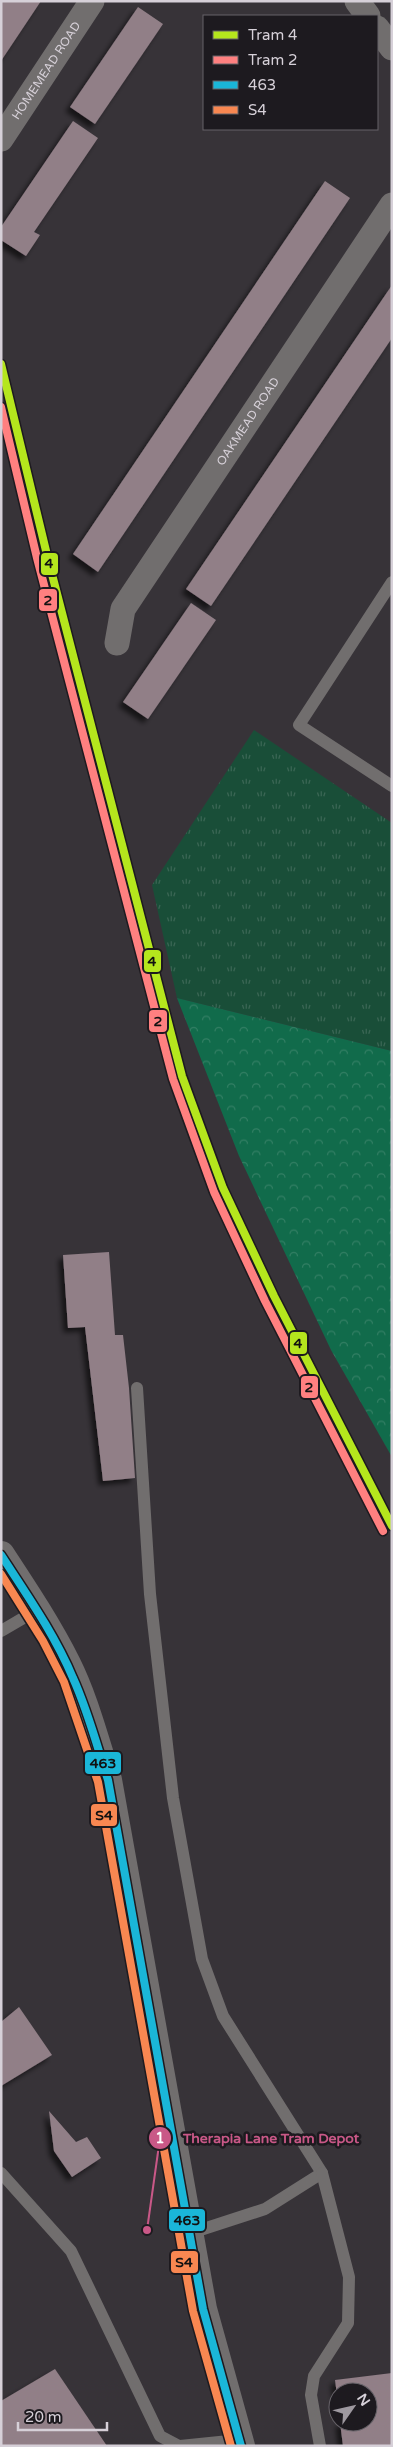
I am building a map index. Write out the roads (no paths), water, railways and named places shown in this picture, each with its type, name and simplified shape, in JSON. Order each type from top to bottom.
[{"type":"street","name":"HOMEMEAD ROAD","points":[[1,139],[92,1]]},
{"type":"street","points":[[357,1],[367,15]]},
{"type":"street","points":[[378,29],[392,48]]},
{"type":"street","name":"OAKMEAD ROAD","points":[[117,643],[123,609],[392,206]]},
{"type":"street","points":[[1,1555],[37,1610],[67,1665],[89,1722],[108,1780],[206,2326],[240,2443]]},
{"type":"lane","points":[[392,582],[299,725],[392,786]]},
{"type":"lane","points":[[137,1388],[150,1594],[173,1798],[202,1959],[223,2016],[322,2173],[349,2277],[348,2323],[314,2376],[311,2395],[320,2446]]},
{"type":"lane","points":[[1,1631],[37,1610]]},
{"type":"lane","points":[[1,2173],[71,2251],[160,2436],[180,2446],[240,2443]]},
{"type":"lane","points":[[188,2234],[265,2209],[322,2173]]},
{"type":"tram line","name":"4","points":[[1,364],[47,555],[182,1076],[223,1188],[274,1296],[392,1526]]},
{"type":"tram line","name":"2","points":[[1,407],[37,558],[173,1079],[214,1192],[265,1301],[383,1531]]},
{"type":"place","name":"Therapia Lane Tram Depot","points":[[147,2230]]}]
